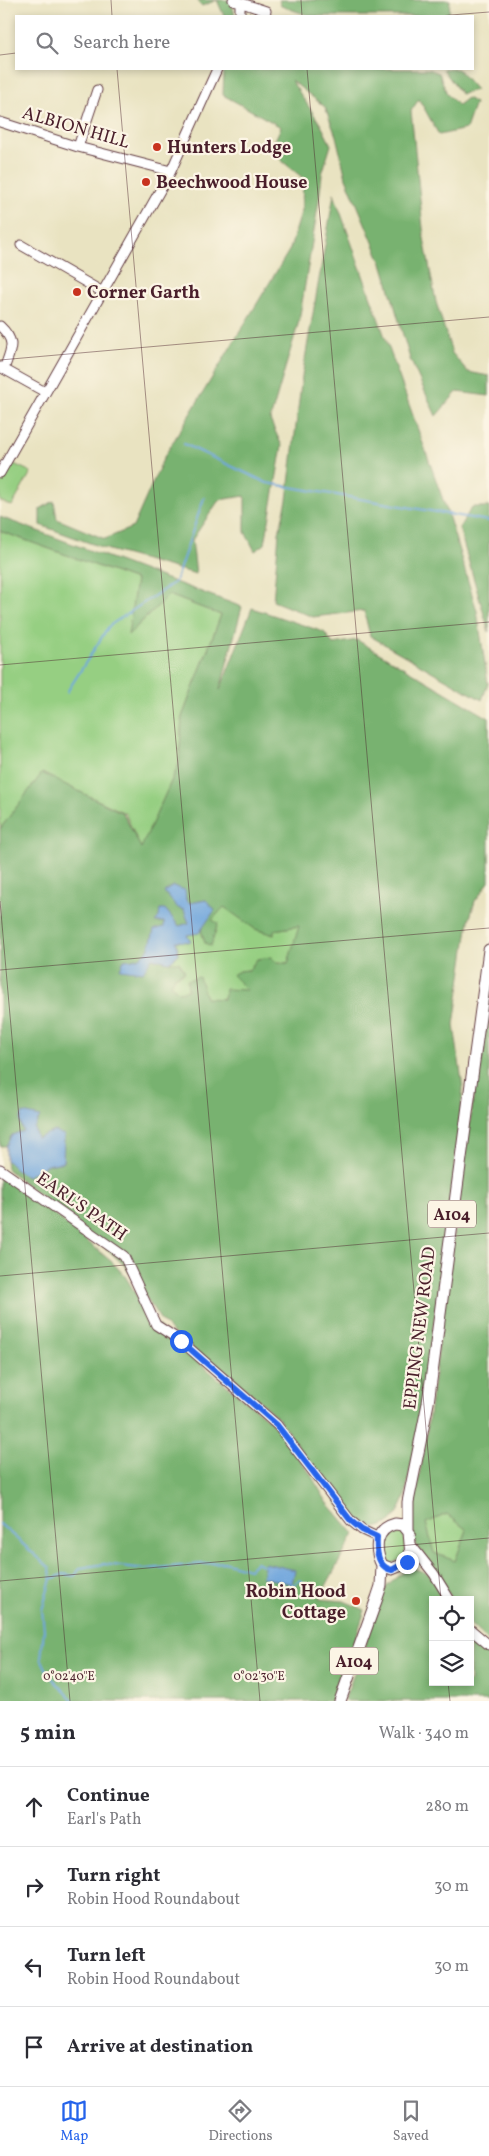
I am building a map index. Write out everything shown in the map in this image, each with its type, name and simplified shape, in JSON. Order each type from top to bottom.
[{"type":"main road","name":"EPPING NEW ROAD","points":[[408,1530],[408,1502],[426,1413],[489,950]]},
{"type":"main road","name":"EPPING NEW ROAD","points":[[395,1524],[408,1502]]},
{"type":"main road","name":"A104","points":[[340,1701],[381,1586],[382,1565],[378,1557],[377,1537],[386,1528],[395,1524]]},
{"type":"main road","points":[[395,1524],[403,1524],[408,1530]]},
{"type":"main road","name":"A104","points":[[381,1586],[411,1555],[408,1530]]},
{"type":"main road","points":[[382,1565],[388,1569],[402,1565]]},
{"type":"street","points":[[236,2],[266,11]]},
{"type":"street","points":[[236,2],[240,15]]},
{"type":"street","points":[[0,473],[4,457],[45,392],[171,171],[217,70]]},
{"type":"street","points":[[78,147],[97,90]]},
{"type":"street","name":"ALBION HILL","points":[[0,122],[78,147],[171,171]]},
{"type":"street","points":[[21,245],[102,291]]},
{"type":"street","points":[[0,326],[9,335],[12,345],[2,368],[45,392]]},
{"type":"street","name":"EARL'S PATH","points":[[0,1169],[124,1256],[156,1324],[181,1341],[277,1425],[351,1521],[362,1530],[377,1537]]},
{"type":"street","points":[[411,1546],[434,1574],[448,1596]]},
{"type":"street","points":[[402,1565],[414,1561],[424,1563]]},
{"type":"street","points":[[474,1632],[489,1645]]},
{"type":"green space","points":[[197,0],[217,0],[202,6]]},
{"type":"green space","points":[[217,0],[231,0],[235,15],[224,15]]},
{"type":"green space","points":[[279,0],[450,0],[449,15],[307,15],[281,6]]},
{"type":"green space","points":[[224,70],[432,70],[439,73],[447,94],[458,105],[467,98],[475,103],[466,129],[439,135],[419,99],[411,111],[424,238],[436,302],[452,353],[468,372],[489,376],[489,396],[457,392],[436,416],[410,359],[383,266],[346,178],[336,136],[325,107],[291,80],[321,125],[331,145],[322,174],[299,321],[270,420],[282,446],[265,544],[255,551],[245,532],[245,496],[219,500],[192,540],[196,574],[109,550],[40,525],[40,509],[54,501],[57,519],[105,539],[133,527],[164,457],[290,249],[302,210],[303,178],[282,161],[271,149],[281,127],[223,95]]},
{"type":"green space","points":[[444,70],[459,70],[476,90],[461,94]]},
{"type":"green space","points":[[334,194],[447,511],[477,611],[488,684],[482,700],[370,636],[364,611],[313,617],[273,601],[279,533],[287,500],[302,376]]},
{"type":"green space","points":[[12,463],[31,472],[12,506],[0,501],[0,484]]},
{"type":"green space","points":[[472,507],[489,507],[489,632],[459,528]]},
{"type":"green space","points":[[0,517],[242,607],[220,690],[252,608],[324,632],[333,644],[357,640],[489,718],[489,882],[475,901],[469,921],[454,1025],[463,1089],[458,1141],[425,1390],[403,1504],[391,1521],[379,1527],[362,1526],[347,1517],[279,1419],[252,1394],[177,1337],[162,1322],[125,1266],[108,1250],[7,1169],[6,1160],[16,1170],[27,1176],[47,1165],[63,1162],[64,1135],[36,1138],[34,1128],[12,1135],[6,1146],[0,1146],[0,829],[42,773],[123,813],[141,848],[179,764],[182,717],[221,615],[169,595],[128,635],[136,580],[0,531]],"holes":[[[173,886],[190,903],[206,900],[208,918],[201,930],[205,943],[211,946],[218,923],[212,920],[224,907],[255,929],[274,935],[274,930],[299,926],[288,963],[277,963],[271,957],[257,959],[249,970],[239,971],[232,975],[247,990],[225,989],[224,999],[206,998],[199,977],[187,980],[188,990],[179,992],[171,985],[175,977],[185,971],[179,962],[152,958],[120,969],[124,960],[142,956],[148,948],[154,930],[165,927],[164,922],[156,922],[165,909],[179,926],[189,923],[184,910],[165,892]]]},
{"type":"green space","points":[[0,531],[136,580],[129,634],[169,595],[221,615],[182,717],[179,764],[141,849],[125,813],[42,774],[0,829]]},
{"type":"green space","points":[[224,906],[255,929],[274,935],[273,930],[300,926],[288,963],[257,959],[249,970],[239,971],[248,990],[227,997],[211,999],[190,992],[179,992],[171,985],[175,977],[185,972],[169,962],[179,954],[176,941],[190,942],[187,935],[201,930],[205,943],[211,920]]},
{"type":"green space","points":[[489,987],[489,1642],[474,1628],[474,1596],[450,1596],[413,1540],[411,1526],[424,1451]],"holes":[[[447,1514],[467,1530],[455,1561],[434,1553],[426,1523]]]},
{"type":"green space","points":[[0,1173],[36,1199],[112,1262],[125,1276],[148,1314],[170,1339],[274,1424],[309,1472],[327,1502],[354,1534],[319,1599],[344,1601],[365,1610],[335,1701],[0,1701]]},
{"type":"green space","points":[[447,1514],[467,1530],[455,1561],[434,1553],[426,1523]]},
{"type":"green space","points":[[393,1527],[404,1531],[406,1557],[391,1564],[386,1560],[383,1542],[386,1534]]},
{"type":"green space","points":[[413,1568],[429,1574],[443,1596],[429,1596],[429,1686],[474,1686],[474,1637],[489,1650],[489,1701],[344,1701],[386,1587],[406,1570]]},
{"type":"water","points":[[173,886],[185,890],[186,900],[190,903],[206,900],[215,910],[199,933],[187,935],[191,942],[176,941],[179,954],[169,962],[152,958],[143,972],[120,969],[124,960],[142,956],[148,948],[154,930],[164,927],[164,922],[155,922],[159,917],[160,909],[165,909],[179,926],[189,923],[184,910],[178,908],[164,892]]},
{"type":"water","points":[[23,1113],[40,1117],[34,1128],[37,1138],[54,1131],[64,1135],[63,1162],[47,1165],[27,1176],[16,1170],[6,1160],[6,1146],[12,1135],[23,1131],[20,1121]]},
{"type":"water","points":[[265,1563],[295,1570],[292,1584],[262,1577]]},
{"type":"waterway","points":[[184,444],[267,483],[489,521]]},
{"type":"waterway","points":[[67,692],[109,626],[175,582],[204,498]]},
{"type":"waterway","points":[[0,1524],[50,1568],[51,1579],[42,1610],[44,1630],[41,1658],[49,1675],[74,1701]]},
{"type":"waterway","points":[[51,1579],[64,1574],[75,1576],[80,1568],[104,1564],[146,1569],[224,1562],[249,1569],[256,1562],[264,1566]]},
{"type":"waterway","points":[[292,1584],[291,1587],[300,1580],[317,1594]]},
{"type":"place","name":"Hunters Lodge","points":[[157,147]]},
{"type":"place","name":"Beechwood House","points":[[146,182]]},
{"type":"place","name":"Corner Garth","points":[[77,292]]},
{"type":"place","name":"Robin Hood Cottage","points":[[356,1601]]},
{"type":"route","points":[[181,1341],[277,1425],[351,1521],[362,1530],[377,1537],[376,1546],[382,1565],[392,1570],[407,1562]]}]
